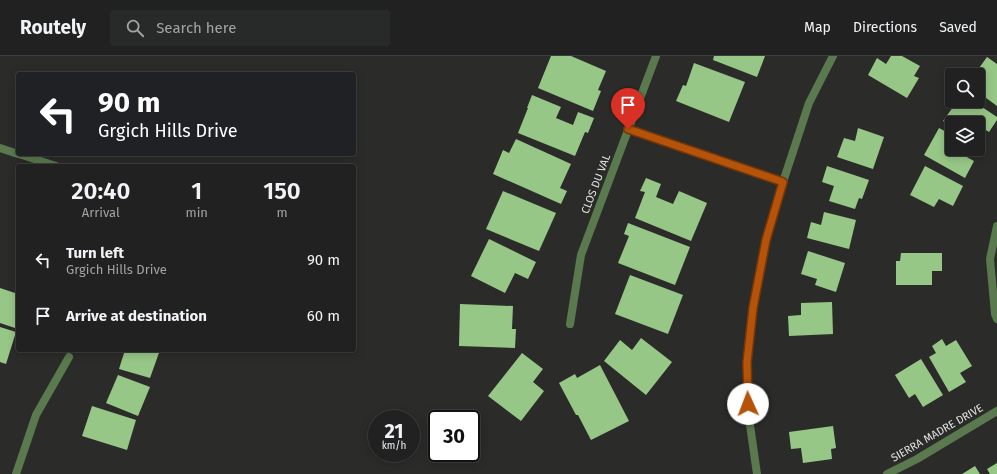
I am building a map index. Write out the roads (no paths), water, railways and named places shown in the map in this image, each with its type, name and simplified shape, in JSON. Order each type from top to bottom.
[{"type":"street","name":"CLOS DU VAL","points":[[570,324],[581,256],[656,56]]},
{"type":"street","points":[[757,474],[749,418],[747,362],[753,308],[766,240],[783,182],[809,103],[833,56]]},
{"type":"street","points":[[628,129],[783,182]]},
{"type":"street","points":[[0,148],[16,153]]},
{"type":"street","points":[[25,156],[50,164]]},
{"type":"street","points":[[997,226],[990,259],[995,314],[997,319]]},
{"type":"street","points":[[16,474],[36,415],[69,357]]},
{"type":"street","name":"SIERRA MADRE DRIVE","points":[[887,474],[917,459],[997,411]]}]
